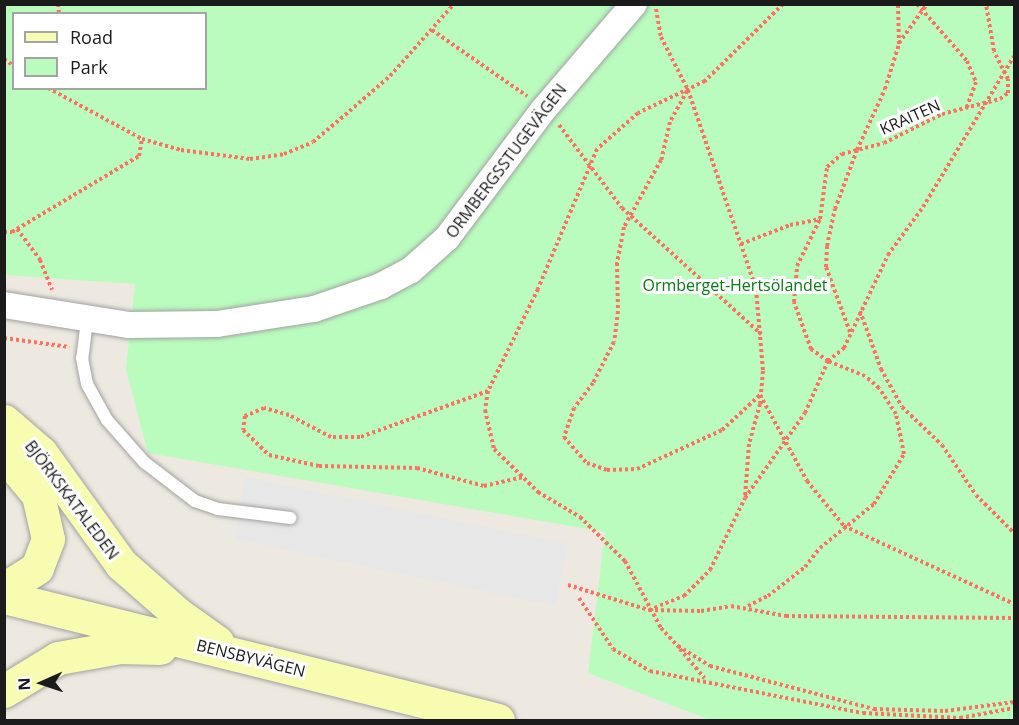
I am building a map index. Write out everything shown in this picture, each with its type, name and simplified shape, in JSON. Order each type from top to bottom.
[{"type":"main road","name":"BJÖRKSKATALEDEN","points":[[4,421],[41,453],[109,550],[140,583],[211,638],[257,660]]},
{"type":"main road","name":"BJÖRKSKATALEDEN","points":[[4,454],[38,495],[48,539],[37,568],[4,589]]},
{"type":"main road","name":"BENSBYVÄGEN","points":[[4,597],[498,720]]},
{"type":"main road","points":[[4,691],[58,658],[120,647],[257,660]]},
{"type":"street","name":"ORMBERGSSTUGEVÄGEN","points":[[4,304],[87,320],[162,325],[267,319],[314,309],[381,286],[423,261],[447,238],[544,109],[634,4]]},
{"type":"lane","points":[[87,320],[82,358],[87,384],[107,420],[144,462],[195,501],[229,511],[290,518]]},
{"type":"path","points":[[58,91],[142,139],[214,157],[249,159],[284,154],[313,142],[390,76],[454,4]]},
{"type":"path","points":[[656,4],[662,37],[688,90],[756,289],[761,334],[760,395],[749,444],[745,498]]},
{"type":"path","points":[[705,679],[650,610],[625,561],[580,516],[538,492],[494,449],[485,410],[488,391],[538,289],[597,149],[638,113],[688,90],[736,53],[783,4]]},
{"type":"path","points":[[898,4],[899,44]]},
{"type":"path","points":[[917,4],[967,61],[976,82],[966,109]]},
{"type":"path","points":[[850,333],[826,267],[827,246],[857,150],[885,89],[899,44],[927,4]]},
{"type":"path","name":"KRAITEN","points":[[748,606],[768,596],[805,567],[844,526],[874,504],[895,475],[904,454],[896,414],[879,388],[865,376],[828,361],[811,349],[794,302],[796,266],[820,219],[827,167],[842,154],[884,143],[942,114],[983,104],[1008,93],[994,51],[986,4]]},
{"type":"path","points":[[432,30],[544,109],[575,143],[590,167],[630,215],[761,334]]},
{"type":"path","points":[[650,610],[684,596],[710,570],[745,498],[805,413],[828,361],[844,348],[888,255],[923,207],[1014,56]]},
{"type":"path","points":[[688,90],[670,122],[661,160],[624,227],[617,263],[618,311],[614,342],[593,383],[574,408],[564,437],[587,464],[607,470],[637,469],[722,430],[760,395]]},
{"type":"path","points":[[4,232],[17,229],[91,182],[139,156],[142,139]]},
{"type":"path","points":[[741,244],[790,225],[820,219]]},
{"type":"path","points":[[17,229],[40,260],[59,316]]},
{"type":"path","points":[[860,310],[880,369],[902,407],[942,445],[976,495],[1014,533]]},
{"type":"path","points":[[4,338],[55,345]]},
{"type":"path","points":[[488,391],[360,437],[331,437],[289,415],[264,408],[245,417],[243,430],[269,454],[319,466],[417,468],[484,486],[523,477]]},
{"type":"path","points":[[760,395],[784,444],[844,526],[1014,604]]},
{"type":"path","points":[[568,585],[650,610],[748,606],[786,616],[1014,618]]},
{"type":"path","points":[[579,598],[602,635],[624,659],[650,671],[705,679],[803,702],[904,717],[960,718],[1014,708]]},
{"type":"path","points":[[678,646],[710,666],[874,709],[945,711],[1014,702]]},
{"type":"green space","name":"Ormberget-Hertsölandet","points":[[4,5],[1014,5],[1014,720],[710,720],[588,673],[605,532],[148,453],[126,369],[135,284],[5,275]]},
{"type":"shaded area","points":[[246,477],[568,544],[555,606],[234,539]]}]
